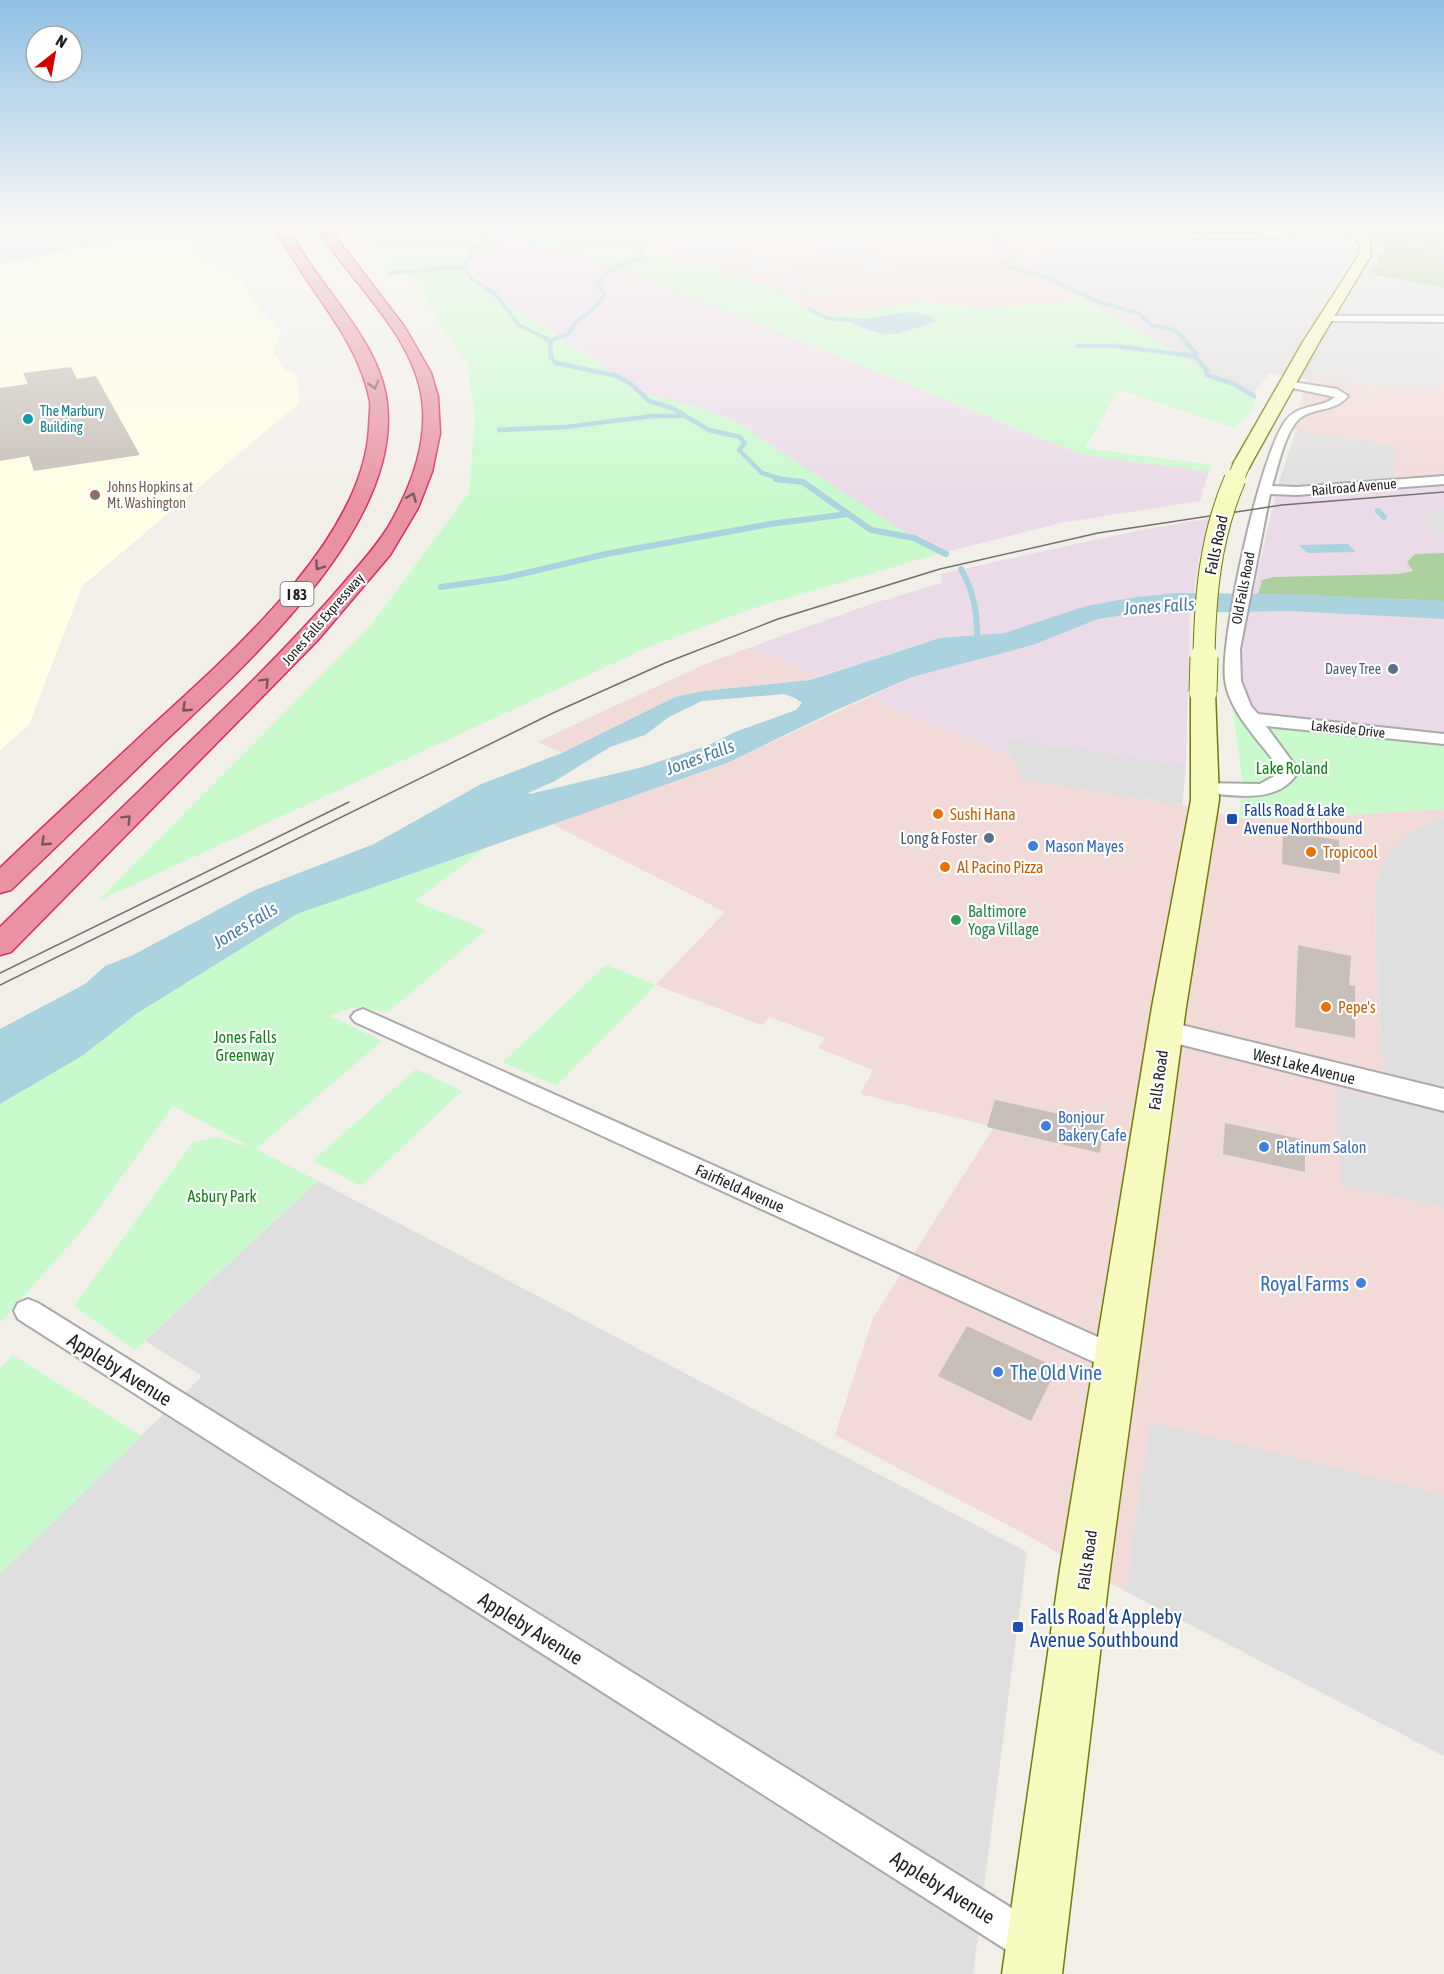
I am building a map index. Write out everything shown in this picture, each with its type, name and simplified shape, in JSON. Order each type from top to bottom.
[{"type":"highway","name":"I 83","points":[[0,885],[266,629],[318,567],[359,499],[376,448],[378,403],[370,373],[341,319]]},
{"type":"highway","name":"Jones Falls Expressway","points":[[0,945],[312,635],[390,540],[420,479],[432,420],[430,398],[418,359],[391,319]]},
{"type":"main road","name":"Falls Road","points":[[1033,1959],[1085,1569],[1165,1031],[1206,787],[1203,692],[1205,624],[1211,560],[1226,500],[1242,464],[1324,319]]},
{"type":"street","name":"Old Falls Road","points":[[1206,787],[1265,789],[1280,784],[1287,775],[1285,764],[1243,706],[1233,681],[1232,649],[1264,490],[1282,436],[1294,418],[1309,408],[1336,402],[1342,396],[1333,391],[1287,384]]},
{"type":"street","name":"Railroad Avenue","points":[[1264,490],[1297,491],[1444,480]]},
{"type":"street","name":"Lakeside Drive","points":[[1252,719],[1444,739]]},
{"type":"street","name":"Fairfield Avenue","points":[[363,1017],[1117,1359]]},
{"type":"street","name":"West Lake Avenue","points":[[1165,1031],[1444,1100]]},
{"type":"street","name":"Appleby Avenue","points":[[28,1311],[1033,1959]]},
{"type":"shaded area","name":"Johns Hopkins at Mt. Washington","points":[[0,319],[268,319],[281,333],[273,352],[284,369],[297,375],[299,403],[82,586],[29,725],[0,750]]},
{"type":"shaded area","points":[[532,319],[747,319],[1082,455],[1209,471],[1200,501],[1060,523],[938,554],[745,426],[701,408],[635,391],[594,359],[564,342],[550,329]]},
{"type":"shaded area","points":[[1117,319],[1444,319],[1444,383],[1439,383],[1440,391],[1307,380],[1269,374],[1255,391],[1256,400]]},
{"type":"shaded area","points":[[1307,380],[1439,391],[1439,382],[1444,383],[1444,479],[1394,482],[1395,445],[1292,431]]},
{"type":"shaded area","points":[[1292,431],[1396,445],[1394,482],[1277,488],[1295,433]]},
{"type":"shaded area","points":[[1444,479],[1444,601],[1253,594],[1277,488]]},
{"type":"shaded area","points":[[1444,509],[1444,536],[1438,536],[1425,523],[1425,518],[1433,511]]},
{"type":"shaded area","points":[[1210,518],[1199,558],[1194,593],[1136,597],[1086,606],[1004,633],[940,638],[820,676],[751,647],[871,604],[942,583],[940,574],[1136,531]]},
{"type":"shaded area","points":[[1248,611],[1444,619],[1444,735],[1233,711]]},
{"type":"shaded area","points":[[1190,612],[1186,766],[1005,737],[1012,757],[869,697],[912,677],[1033,645],[1098,619],[1133,614]]},
{"type":"shaded area","points":[[751,647],[820,676],[810,680],[703,691],[675,697],[562,753],[537,742],[703,665]]},
{"type":"shaded area","points":[[869,697],[1012,757],[1021,779],[1182,805],[1239,818],[1263,820],[1444,809],[1444,817],[1415,829],[1391,850],[1382,866],[1375,890],[1376,952],[1385,1100],[1334,1088],[1341,1185],[1444,1207],[1444,1495],[1150,1422],[1125,1591],[1038,1541],[835,1435],[873,1318],[994,1127],[860,1094],[873,1070],[818,1048],[825,1038],[770,1017],[762,1025],[656,985],[725,912],[552,824],[727,763]]},
{"type":"shaded area","points":[[1005,737],[1186,766],[1182,805],[1020,779]]},
{"type":"shaded area","points":[[1444,817],[1444,1207],[1340,1185],[1334,1088],[1385,1099],[1376,952],[1375,890],[1382,866],[1391,850],[1415,829]]},
{"type":"shaded area","points":[[318,1181],[1027,1552],[973,1974],[0,1974],[0,1574],[202,1376],[145,1341]]},
{"type":"shaded area","points":[[1150,1422],[1444,1495],[1444,1756],[1125,1591]]},
{"type":"green space","points":[[437,319],[532,319],[550,329],[564,342],[594,359],[635,391],[701,408],[745,426],[938,554],[757,607],[651,646],[98,901],[371,625],[469,493],[475,417],[467,362]]},
{"type":"green space","points":[[747,319],[1117,319],[1256,400],[1253,410],[1235,428],[1119,390],[1085,448],[1212,465],[1209,471],[1083,455]]},
{"type":"green space","points":[[1444,553],[1444,601],[1258,594],[1262,580],[1274,577],[1398,574],[1413,571],[1407,562],[1415,554]]},
{"type":"green space","name":"Lake Roland","points":[[1233,711],[1444,735],[1444,809],[1263,820],[1239,818],[1243,783]]},
{"type":"green space","points":[[487,847],[415,901],[486,930],[388,1012],[352,1008],[330,1016],[382,1041],[256,1149],[318,1181],[135,1350],[74,1306],[193,1142],[216,1137],[251,1147],[173,1106],[86,1226],[0,1323],[0,1104],[82,1056],[136,1014],[297,914]]},
{"type":"green space","points":[[606,965],[656,985],[556,1086],[503,1062]]},
{"type":"green space","points":[[416,1069],[462,1091],[361,1186],[313,1161]]},
{"type":"green space","points":[[13,1355],[142,1436],[0,1574],[0,1368]]},
{"type":"water","points":[[866,319],[935,319],[936,322],[895,334],[877,333],[852,322]]},
{"type":"water","points":[[1348,544],[1356,552],[1307,553],[1299,545]]},
{"type":"water","name":"Jones Falls","points":[[1175,593],[1290,594],[1444,601],[1444,619],[1287,611],[1133,614],[1098,619],[1033,645],[912,677],[841,708],[727,763],[297,914],[136,1014],[82,1056],[0,1104],[0,1029],[85,984],[105,966],[133,955],[255,890],[374,844],[481,784],[562,753],[675,697],[703,691],[810,680],[940,638],[1004,633],[1086,606]],"holes":[[[784,694],[802,703],[796,710],[735,732],[709,745],[643,767],[528,793],[555,781],[610,747],[645,735],[669,717],[702,701]]]},
{"type":"building","name":"The Marbury Building","points":[[71,367],[77,379],[96,376],[140,455],[34,471],[29,456],[0,461],[0,388],[28,384],[23,373]]},
{"type":"building","name":"Tropicool","points":[[1283,831],[1339,840],[1340,874],[1282,864]]},
{"type":"building","name":"Pepe's","points":[[1298,945],[1351,956],[1349,985],[1355,986],[1355,1038],[1295,1027]]},
{"type":"building","name":"Bonjour Bakery Cafe","points":[[995,1100],[1104,1124],[1100,1153],[987,1127]]},
{"type":"building","name":"Platinum Salon","points":[[1225,1123],[1305,1140],[1305,1172],[1223,1154]]},
{"type":"building","name":"The Old Vine","points":[[967,1326],[1057,1368],[1031,1421],[938,1376]]},
{"type":"waterway","points":[[514,319],[519,325],[547,339]]},
{"type":"waterway","points":[[554,339],[568,334],[581,319]]},
{"type":"waterway","points":[[841,319],[864,321]]},
{"type":"waterway","points":[[1145,319],[1151,325],[1175,330],[1184,339]]},
{"type":"waterway","points":[[544,338],[550,341]]},
{"type":"waterway","points":[[550,341],[558,338]]},
{"type":"waterway","points":[[1182,338],[1196,353],[1195,356]]},
{"type":"waterway","points":[[550,341],[551,358],[556,363],[617,376],[631,384],[649,401],[672,408],[709,430],[740,437],[745,443],[739,450],[762,473],[783,480]]},
{"type":"waterway","points":[[1078,346],[1115,346],[1195,356]]},
{"type":"waterway","points":[[1195,356],[1207,371],[1207,375],[1234,384],[1254,396]]},
{"type":"waterway","points":[[499,430],[566,427],[652,416],[681,416]]},
{"type":"waterway","points":[[776,479],[783,480]]},
{"type":"waterway","points":[[783,480],[803,482],[871,530],[914,538],[946,554]]},
{"type":"waterway","points":[[1378,511],[1384,517]]},
{"type":"waterway","points":[[441,587],[504,578],[606,554],[770,524],[848,514]]},
{"type":"waterway","points":[[961,569],[970,587],[975,606],[977,645]]},
{"type":"tram line","points":[[0,985],[553,713],[665,663],[778,619],[940,569],[1098,533],[1282,505],[1444,492]]},
{"type":"tram line","points":[[0,973],[349,802]]},
{"type":"place","name":"The Marbury Building","points":[[28,419]]},
{"type":"place","name":"Johns Hopkins at Mt. Washington","points":[[95,495]]},
{"type":"place","name":"Davey Tree","points":[[1393,669]]},
{"type":"place","name":"Sushi Hana","points":[[938,814]]},
{"type":"place","name":"Falls Road & Lake Avenue Northbound","points":[[1232,819]]},
{"type":"place","name":"Long & Foster","points":[[989,838]]},
{"type":"place","name":"Mason Mayes","points":[[1033,846]]},
{"type":"place","name":"Tropicool","points":[[1311,852]]},
{"type":"place","name":"Al Pacino Pizza","points":[[945,867]]},
{"type":"place","name":"Baltimore Yoga Village","points":[[956,920]]},
{"type":"place","name":"Pepe's","points":[[1326,1007]]},
{"type":"place","name":"Bonjour Bakery Cafe","points":[[1046,1126]]},
{"type":"place","name":"Platinum Salon","points":[[1264,1147]]},
{"type":"place","name":"Royal Farms","points":[[1361,1283]]},
{"type":"place","name":"The Old Vine","points":[[998,1372]]},
{"type":"place","name":"Falls Road & Appleby Avenue Southbound","points":[[1018,1627]]},
{"type":"park label","name":"Jones Falls Greenway","points":[[245,1046]]},
{"type":"park label","name":"Asbury Park","points":[[222,1196]]}]
